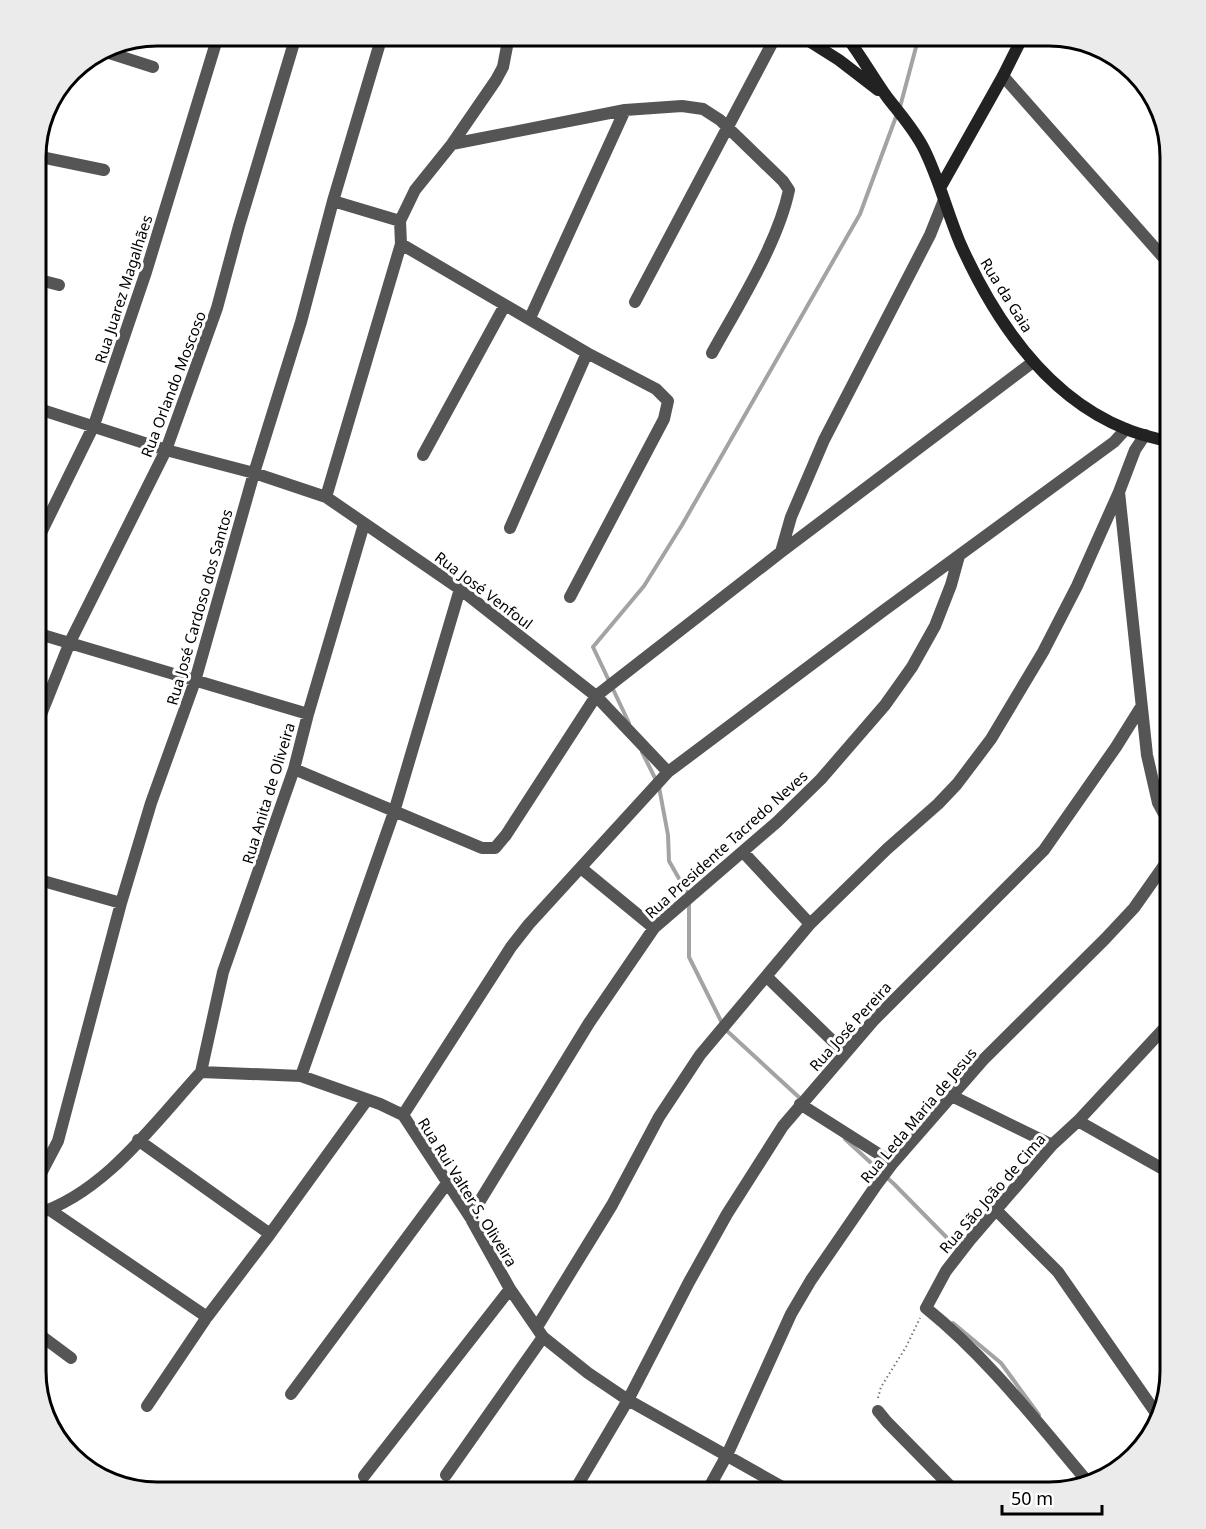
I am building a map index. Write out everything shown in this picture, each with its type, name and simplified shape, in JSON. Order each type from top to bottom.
[{"type":"main road","points":[[818,47],[888,98]]},
{"type":"main road","points":[[942,194],[956,157],[1018,47]]},
{"type":"main road","points":[[839,60],[846,61],[852,58],[855,48]]},
{"type":"main road","points":[[855,48],[888,98]]},
{"type":"main road","name":"Rua da Gaia","points":[[888,98],[919,139],[961,244],[983,287],[1034,362],[1071,398],[1088,409],[1126,429],[1160,439]]},
{"type":"street","name":"Rua Juarez Magalhães","points":[[47,521],[94,425],[146,272],[215,47]]},
{"type":"street","name":"Rua Orlando Moscoso","points":[[47,701],[70,642],[166,450],[217,308],[293,47]]},
{"type":"street","name":"Rua José Cardoso dos Santos","points":[[46,1164],[58,1141],[121,903],[151,803],[195,681],[254,473],[301,322],[333,201],[379,47]]},
{"type":"street","points":[[326,497],[400,243],[400,221],[415,190],[452,144],[499,74],[507,47]]},
{"type":"street","points":[[635,302],[770,47]]},
{"type":"street","points":[[115,55],[153,67]]},
{"type":"street","points":[[1003,76],[1160,255]]},
{"type":"street","points":[[452,144],[625,110],[682,106],[702,109],[720,120],[783,181],[789,190],[786,205],[772,240],[712,353]]},
{"type":"street","points":[[530,318],[625,110]]},
{"type":"street","points":[[47,158],[104,170]]},
{"type":"street","points":[[781,552],[791,517],[824,440],[930,235],[942,194]]},
{"type":"street","points":[[333,201],[400,221]]},
{"type":"street","points":[[400,243],[587,352],[656,389],[668,401],[664,418],[570,597]]},
{"type":"street","points":[[47,282],[59,285]]},
{"type":"street","points":[[423,455],[505,305]]},
{"type":"street","points":[[510,528],[587,352]]},
{"type":"street","points":[[294,769],[482,848],[495,848],[507,835],[596,696],[781,552],[1034,362]]},
{"type":"street","name":"Rua José Venfoul","points":[[47,411],[166,450],[254,473],[326,497],[460,589],[596,696],[668,772]]},
{"type":"street","points":[[403,1115],[528,924],[668,772],[883,610],[1114,442],[1126,429]]},
{"type":"street","points":[[446,1475],[540,1332],[659,1117],[700,1055],[810,924],[887,849],[938,804],[979,755],[1043,652],[1077,586],[1135,450],[1145,435]]},
{"type":"street","points":[[1119,492],[1147,755],[1160,806]]},
{"type":"street","name":"Rua Anita de Oliveira","points":[[201,1072],[223,972],[294,769],[364,524]]},
{"type":"street","name":"Rua Presidente Tacredo Neves","points":[[470,1217],[589,1023],[654,928],[743,852],[821,779],[885,705],[912,667],[935,626],[951,585],[959,556]]},
{"type":"street","points":[[301,1076],[394,812],[460,589]]},
{"type":"street","points":[[47,636],[308,714]]},
{"type":"street","name":"Rua José Pereira","points":[[580,1482],[628,1400],[727,1214],[773,1140],[800,1104],[880,1013],[1044,850],[1141,707]]},
{"type":"street","points":[[743,852],[810,924]]},
{"type":"street","points":[[580,868],[654,928]]},
{"type":"street","name":"Rua Leda Maria de Jesus","points":[[712,1482],[727,1455],[791,1314],[811,1280],[893,1163],[983,1060],[1134,908],[1160,871]]},
{"type":"street","points":[[46,882],[121,903]]},
{"type":"street","points":[[767,977],[845,1053]]},
{"type":"street","name":"Rua São João de Cima","points":[[926,1308],[946,1271],[996,1210],[1052,1145],[1078,1121],[1160,1033]]},
{"type":"street","points":[[46,1211],[86,1190],[105,1175],[201,1072]]},
{"type":"street","name":"Rua Rui Valter S. Oliveira","points":[[201,1072],[301,1076],[403,1115],[470,1217],[510,1289],[540,1332],[588,1373],[628,1400],[774,1482]]},
{"type":"street","points":[[952,1096],[1052,1145]]},
{"type":"street","points":[[147,1406],[207,1317],[367,1100]]},
{"type":"street","points":[[800,1104],[893,1163]]},
{"type":"street","points":[[1078,1121],[1160,1167]]},
{"type":"street","points":[[138,1140],[270,1234]]},
{"type":"street","points":[[291,1394],[448,1182]]},
{"type":"street","points":[[50,1210],[207,1317]]},
{"type":"street","points":[[996,1210],[1058,1272],[1153,1409]]},
{"type":"street","points":[[364,1476],[510,1289]]},
{"type":"street","points":[[926,1308],[975,1351],[999,1376],[1084,1477]]},
{"type":"street","points":[[46,1339],[71,1358]]},
{"type":"street","points":[[878,1411],[946,1482]]},
{"type":"path","points":[[878,1411],[881,1388],[926,1308]]},
{"type":"waterway","points":[[900,107],[916,47]]},
{"type":"waterway","points":[[629,723],[593,647],[644,586],[682,525],[860,214],[897,114]]},
{"type":"waterway","points":[[642,752],[656,780]]},
{"type":"waterway","points":[[659,787],[668,835],[669,861],[689,896],[689,957],[722,1023]]},
{"type":"waterway","points":[[726,1030],[802,1100]]},
{"type":"waterway","points":[[845,1139],[894,1184],[960,1251]]},
{"type":"waterway","points":[[953,1323],[1001,1363],[1039,1415]]}]
